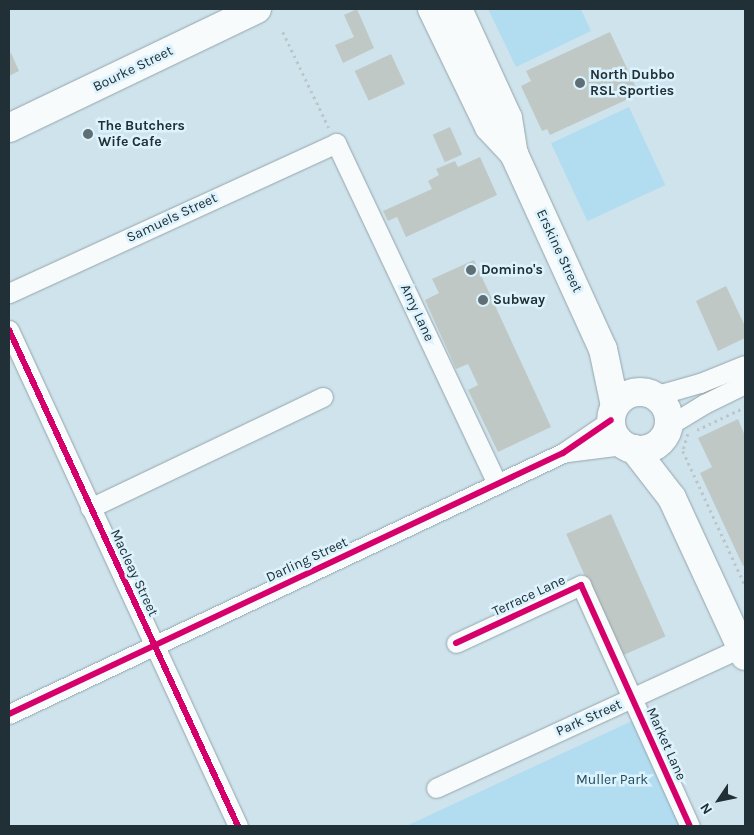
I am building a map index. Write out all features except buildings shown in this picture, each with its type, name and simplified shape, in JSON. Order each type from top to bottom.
[{"type":"highway","name":"Bourke Street","points":[[9,128],[257,9]]},
{"type":"highway","name":"Erskine Street","points":[[432,9],[489,127],[514,154]]},
{"type":"highway","name":"Erskine Street","points":[[458,9],[508,118],[514,154],[603,348],[613,413]]},
{"type":"highway","name":"Erskine Street","points":[[603,348],[648,394]]},
{"type":"highway","points":[[672,498],[666,409],[648,394],[626,395],[613,413],[612,430],[672,498],[743,652]]},
{"type":"highway","points":[[628,447],[652,447],[667,431]]},
{"type":"street","name":"Samuels Street","points":[[9,293],[336,142]]},
{"type":"street","name":"Amy Lane","points":[[336,142],[497,484]]},
{"type":"street","name":"Macleay Street","points":[[9,330],[238,826]]},
{"type":"street","points":[[648,394],[700,384],[745,365]]},
{"type":"street","points":[[667,431],[704,404],[745,384]]},
{"type":"street","points":[[90,508],[323,397]]},
{"type":"street","name":"Darling Street","points":[[9,714],[563,453],[613,413]]},
{"type":"street","name":"Darling Street","points":[[563,453],[628,447]]},
{"type":"street","name":"Terrace Lane","points":[[456,643],[581,585],[632,699]]},
{"type":"street","name":"Park Street","points":[[436,788],[632,699],[743,652]]},
{"type":"street","name":"Market Lane","points":[[632,699],[690,826]]},
{"type":"path","points":[[284,32],[336,142]]},
{"type":"path","points":[[745,407],[687,434],[683,451],[745,585]]},
{"type":"green space","points":[[488,9],[581,9],[591,31],[516,67]]},
{"type":"green space","points":[[629,107],[665,185],[587,221],[551,143]]},
{"type":"green space","name":"Muller Park","points":[[634,720],[683,826],[406,826]]},
{"type":"cycle path","points":[[9,330],[238,826]]},
{"type":"cycle path","points":[[9,714],[563,453],[611,420]]},
{"type":"cycle path","points":[[456,643],[581,585],[690,826]]},
{"type":"place","name":"North Dubbo RSL Sporties","points":[[580,83]]},
{"type":"place","name":"The Butchers Wife Cafe","points":[[88,134]]},
{"type":"place","name":"Domino's","points":[[471,270]]},
{"type":"place","name":"Subway","points":[[483,300]]}]
